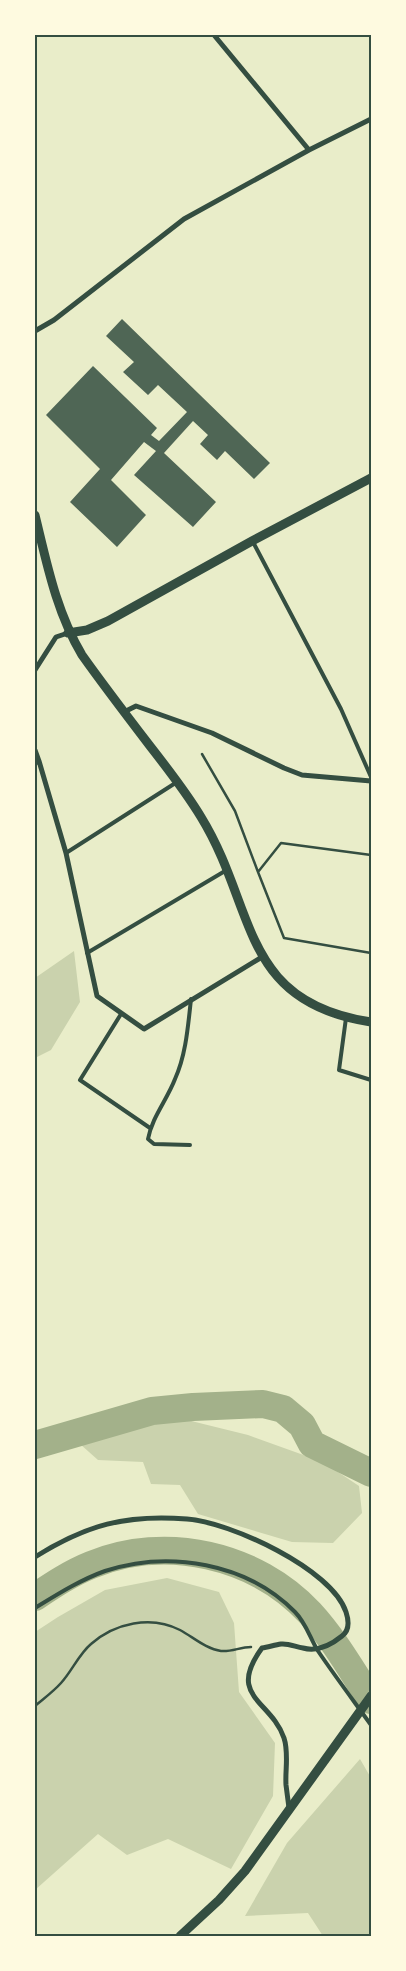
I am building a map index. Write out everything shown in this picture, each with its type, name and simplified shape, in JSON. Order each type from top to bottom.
[{"type":"street","points":[[214,35],[309,150]]},
{"type":"street","points":[[35,331],[54,320],[184,219],[309,150],[371,119]]},
{"type":"street","points":[[35,670],[56,637],[87,630],[108,621],[371,478]]},
{"type":"street","points":[[35,515],[55,595],[68,633],[82,655],[202,818],[214,841],[262,957],[271,970],[294,993],[320,1009],[346,1018],[371,1022]]},
{"type":"street","points":[[124,712],[136,706],[212,733],[302,775],[371,781]]},
{"type":"street","points":[[35,750],[37,762],[66,853],[97,996],[144,1029],[262,957]]},
{"type":"street","points":[[35,1557],[62,1540],[113,1522],[138,1518],[188,1519],[220,1526],[257,1540],[307,1569],[332,1591],[344,1607],[348,1620],[348,1627],[344,1635],[328,1646],[317,1649],[306,1649],[282,1644],[262,1648],[250,1666],[248,1678],[251,1691],[257,1703],[276,1722],[284,1739],[289,1808]]},
{"type":"street","points":[[180,1936],[219,1900],[244,1871],[371,1696]]},
{"type":"lane","points":[[252,541],[340,709],[371,777]]},
{"type":"lane","points":[[66,853],[177,782]]},
{"type":"lane","points":[[88,953],[226,870]]},
{"type":"lane","points":[[190,1145],[154,1144],[148,1139],[150,1128],[176,1078],[184,1049],[191,999]]},
{"type":"lane","points":[[121,1014],[80,1080],[150,1128]]},
{"type":"lane","points":[[346,1018],[339,1070],[371,1080]]},
{"type":"lane","points":[[35,1608],[80,1582],[105,1571],[144,1562],[187,1562],[231,1572],[264,1588],[296,1613],[317,1649],[371,1725]]},
{"type":"path","points":[[202,754],[235,811],[284,938],[371,953]]},
{"type":"path","points":[[258,872],[281,843],[371,855]]},
{"type":"path","points":[[35,1706],[61,1683],[89,1646],[103,1634],[120,1626],[139,1622],[154,1623],[178,1629],[220,1651],[233,1651],[243,1647],[262,1648]]},
{"type":"green space","points":[[74,951],[80,1002],[51,1050],[35,1058],[35,978]]},
{"type":"green space","points":[[171,1416],[248,1435],[323,1462],[359,1486],[362,1513],[333,1543],[292,1542],[198,1514],[180,1485],[151,1484],[143,1462],[98,1460],[80,1444]]},
{"type":"green space","points":[[167,1578],[219,1592],[234,1623],[239,1692],[275,1743],[273,1796],[231,1869],[168,1839],[127,1855],[98,1834],[35,1890],[35,1632],[105,1590]]},
{"type":"green space","points":[[360,1759],[371,1778],[371,1936],[323,1936],[308,1913],[245,1916],[287,1843]]},
{"type":"building","points":[[122,319],[270,463],[254,479],[225,451],[217,460],[200,444],[208,435],[193,421],[164,453],[216,502],[193,527],[134,475],[156,451],[144,442],[111,480],[146,515],[117,547],[70,502],[100,469],[46,415],[93,366],[157,428],[151,435],[159,441],[187,412],[158,385],[148,395],[123,372],[134,362],[106,336]]},
{"type":"waterway","points":[[35,1445],[152,1411],[263,1404],[283,1409],[302,1425],[312,1444],[371,1473]]},
{"type":"waterway","points":[[35,1597],[91,1565],[120,1556],[149,1551],[179,1551],[237,1564],[264,1577],[288,1593],[310,1613],[335,1644],[371,1700]]}]
